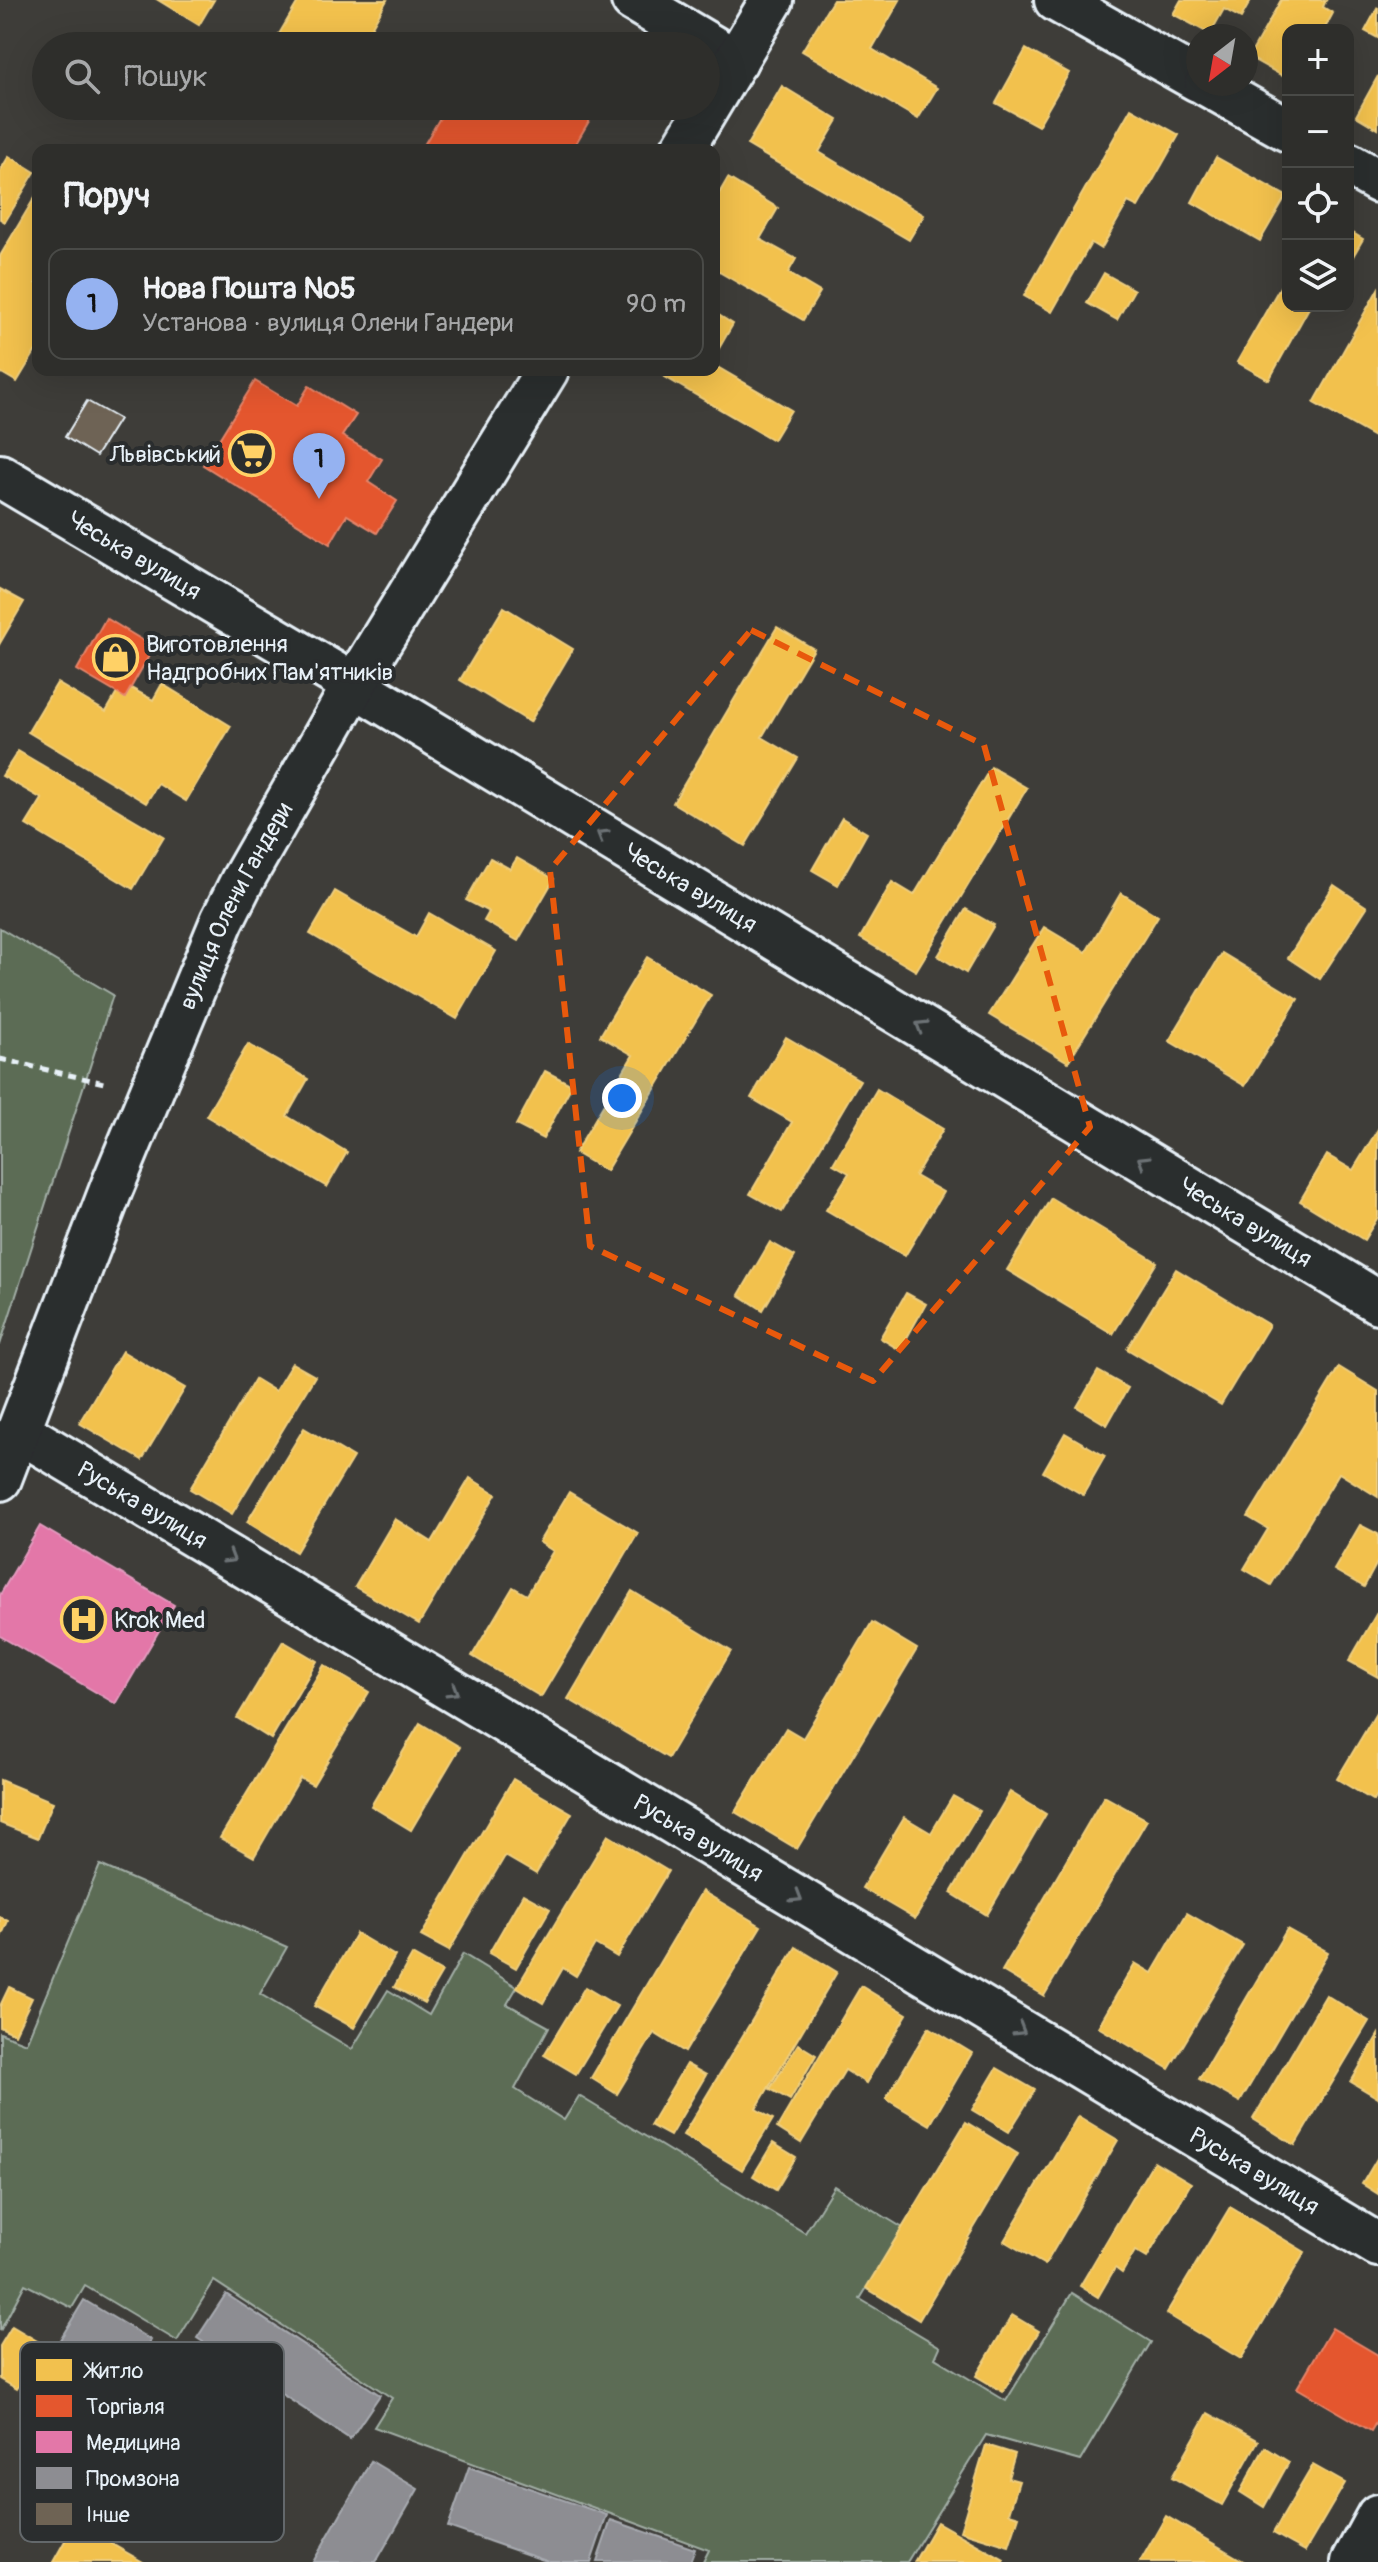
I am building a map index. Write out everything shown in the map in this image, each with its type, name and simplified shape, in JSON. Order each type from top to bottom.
[{"type":"street","points":[[633,0],[687,32]]},
{"type":"street","points":[[720,87],[772,0]]},
{"type":"street","points":[[1056,0],[1186,73]]},
{"type":"street","points":[[720,52],[736,61]]},
{"type":"street","points":[[1227,96],[1282,127]]},
{"type":"street","points":[[686,144],[700,120]]},
{"type":"street","points":[[1354,167],[1378,181]]},
{"type":"street","name":"вулиця Олени Гандери","points":[[0,1479],[150,1094],[222,921],[354,685],[543,376]]},
{"type":"street","name":"Чеська вулиця","points":[[0,476],[354,685],[1378,1302]]},
{"type":"street","name":"Руська вулиця","points":[[19,1431],[1378,2245]]},
{"type":"street","points":[[1353,2562],[1378,2516]]},
{"type":"path","points":[[0,1059],[150,1094]]},
{"type":"highlighted area","points":[[751,630],[984,745],[1090,1127],[873,1381],[590,1246],[550,870]]},
{"type":"green space","points":[[0,928],[113,995],[0,1345]]},
{"type":"green space","points":[[100,1865],[287,1947],[260,1994],[352,2049],[388,1990],[429,2015],[463,1954],[517,1987],[507,2004],[549,2027],[515,2089],[564,2120],[579,2096],[805,2233],[834,2186],[903,2228],[860,2299],[940,2347],[935,2358],[1006,2401],[1072,2293],[1151,2342],[1080,2461],[986,2435],[907,2562],[703,2562],[709,2550],[374,2427],[392,2398],[214,2281],[177,2341],[85,2286],[72,2308],[25,2284],[0,2331],[0,2033],[26,2043]]},
{"type":"building: Житло","points":[[158,0],[214,0],[199,25]]},
{"type":"building: Житло","points":[[299,0],[387,0],[369,32],[280,32]]},
{"type":"building: Житло","points":[[833,0],[900,0],[872,49],[937,88],[918,119],[802,51]]},
{"type":"building: Житло","points":[[1181,0],[1251,0],[1241,18],[1224,9],[1216,24],[1192,24],[1173,14]]},
{"type":"building: Житло","points":[[1281,0],[1326,0],[1323,7],[1333,13],[1327,24],[1282,24],[1282,76],[1258,62],[1258,41]]},
{"type":"building: Житло","points":[[1378,7],[1378,38],[1365,31]]},
{"type":"building: Житло","points":[[1026,49],[1069,73],[1038,126],[996,103]]},
{"type":"building: Житло","points":[[1378,76],[1378,129],[1356,116]]},
{"type":"building: Житло","points":[[782,86],[838,120],[819,152],[924,215],[909,240],[747,145]]},
{"type":"building: Житло","points":[[1131,108],[1179,135],[1138,207],[1128,202],[1101,249],[1091,243],[1052,312],[1024,296]]},
{"type":"building: Житло","points":[[9,156],[32,170],[32,177],[5,222],[0,219],[0,171]]},
{"type":"building: Житло","points":[[1216,157],[1282,194],[1282,203],[1260,241],[1192,202]]},
{"type":"building: Житло","points":[[728,178],[778,208],[760,239],[796,259],[788,273],[820,292],[803,320],[720,272],[720,192]]},
{"type":"building: Житло","points":[[32,202],[32,357],[17,382],[0,372],[0,256]]},
{"type":"building: Житло","points":[[1354,234],[1363,239],[1354,255]]},
{"type":"building: Житло","points":[[1104,273],[1134,290],[1117,320],[1087,303]]},
{"type":"building: Житло","points":[[1282,283],[1282,312],[1307,312],[1269,380],[1237,362]]},
{"type":"building: Житло","points":[[1378,289],[1378,439],[1314,403]]},
{"type":"building: Житло","points":[[720,316],[733,324],[720,347]]},
{"type":"building: Житло","points":[[720,369],[791,410],[773,440],[663,376],[720,376]]},
{"type":"building: Житло","points":[[0,589],[24,602],[0,643]]},
{"type":"building: Житло","points":[[504,607],[573,649],[530,722],[460,680]]},
{"type":"building: Житло","points":[[777,627],[814,649],[762,737],[798,758],[745,846],[673,803]]},
{"type":"building: Житло","points":[[57,683],[106,712],[117,693],[125,698],[131,688],[153,700],[162,684],[231,726],[186,801],[158,784],[146,803],[28,732]]},
{"type":"building: Житло","points":[[18,751],[164,837],[133,889],[26,825],[42,799],[2,776]]},
{"type":"building: Житло","points":[[991,767],[1027,788],[916,971],[860,938],[892,882],[914,895]]},
{"type":"building: Житло","points":[[842,818],[867,833],[838,885],[812,870]]},
{"type":"building: Житло","points":[[490,858],[510,869],[517,858],[554,879],[518,941],[484,921],[489,912],[466,900]]},
{"type":"building: Житло","points":[[1334,885],[1367,907],[1320,979],[1288,958]]},
{"type":"building: Житло","points":[[335,891],[416,937],[429,913],[496,951],[457,1019],[310,934]]},
{"type":"building: Житло","points":[[1121,893],[1158,916],[1068,1062],[989,1015],[1044,927],[1086,952]]},
{"type":"building: Житло","points":[[966,909],[994,925],[966,973],[938,956]]},
{"type":"building: Житло","points":[[1222,953],[1298,999],[1245,1086],[1169,1041]]},
{"type":"building: Житло","points":[[647,957],[711,995],[606,1171],[575,1153],[633,1055],[600,1036]]},
{"type":"building: Житло","points":[[786,1037],[860,1080],[782,1212],[750,1194],[792,1122],[751,1098]]},
{"type":"building: Житло","points":[[248,1044],[308,1079],[287,1116],[347,1152],[327,1187],[206,1116]]},
{"type":"building: Житло","points":[[545,1071],[572,1085],[543,1139],[516,1125]]},
{"type":"building: Житло","points":[[877,1089],[943,1129],[915,1176],[943,1192],[905,1256],[826,1210],[849,1173],[833,1164]]},
{"type":"building: Житло","points":[[1378,1129],[1378,1217],[1364,1240],[1300,1201],[1327,1155],[1353,1170]]},
{"type":"building: Житло","points":[[1051,1198],[1157,1262],[1113,1334],[1007,1270]]},
{"type":"building: Житло","points":[[770,1242],[795,1256],[763,1310],[739,1295]]},
{"type":"building: Житло","points":[[1176,1269],[1269,1325],[1221,1405],[1127,1349]]},
{"type":"building: Житло","points":[[906,1293],[926,1304],[900,1350],[880,1338]]},
{"type":"building: Житло","points":[[122,1351],[185,1388],[142,1460],[79,1423]]},
{"type":"building: Житло","points":[[292,1363],[315,1376],[232,1514],[190,1489],[255,1379],[275,1391]]},
{"type":"building: Житло","points":[[1339,1367],[1378,1391],[1378,1497],[1339,1473],[1271,1585],[1244,1569],[1268,1529],[1248,1517]]},
{"type":"building: Житло","points":[[1098,1371],[1128,1388],[1107,1425],[1077,1407]]},
{"type":"building: Житло","points":[[304,1428],[353,1457],[296,1552],[247,1522]]},
{"type":"building: Житло","points":[[1065,1433],[1105,1456],[1083,1495],[1043,1472]]},
{"type":"building: Житло","points":[[470,1478],[496,1494],[419,1624],[355,1587],[395,1519],[432,1542]]},
{"type":"building: Житло","points":[[569,1492],[638,1533],[541,1697],[472,1656],[513,1587],[527,1595],[553,1551],[539,1542]]},
{"type":"building: Житло","points":[[1360,1525],[1378,1534],[1378,1561],[1364,1587],[1334,1570]]},
{"type":"building: Житло","points":[[632,1591],[731,1651],[668,1758],[568,1699]]},
{"type":"building: Житло","points":[[1378,1611],[1378,1677],[1349,1661]]},
{"type":"building: Житло","points":[[872,1622],[917,1649],[797,1849],[735,1812],[786,1728],[803,1738]]},
{"type":"building: Житло","points":[[283,1641],[317,1661],[271,1739],[237,1718]]},
{"type":"building: Житло","points":[[324,1665],[369,1692],[313,1785],[300,1778],[254,1857],[220,1838]]},
{"type":"building: Житло","points":[[1378,1710],[1378,1794],[1374,1801],[1337,1779]]},
{"type":"building: Житло","points":[[420,1723],[460,1747],[411,1830],[371,1806]]},
{"type":"building: Житло","points":[[513,1779],[572,1813],[536,1874],[505,1856],[449,1951],[421,1936]]},
{"type":"building: Житло","points":[[0,1780],[53,1802],[38,1838],[0,1823]]},
{"type":"building: Житло","points":[[1010,1792],[1046,1814],[987,1915],[951,1893]]},
{"type":"building: Житло","points":[[953,1796],[980,1811],[915,1919],[862,1888],[904,1817],[931,1833]]},
{"type":"building: Житло","points":[[1104,1796],[1147,1820],[1044,1996],[1002,1971]]},
{"type":"building: Житло","points":[[608,1835],[668,1871],[617,1957],[595,1944],[576,1976],[563,1968],[543,2003],[517,1987]]},
{"type":"building: Житло","points":[[702,1891],[761,1926],[685,2052],[654,2033],[617,2094],[591,2078]]},
{"type":"building: Житло","points":[[523,1894],[550,1909],[516,1968],[489,1953]]},
{"type":"building: Житло","points":[[1187,1913],[1243,1945],[1169,2069],[1098,2027],[1135,1963],[1152,1973]]},
{"type":"building: Житло","points":[[0,1917],[8,1921],[0,1939]]},
{"type":"building: Житло","points":[[1287,1929],[1328,1952],[1240,2102],[1199,2079]]},
{"type":"building: Житло","points":[[356,1933],[395,1956],[354,2028],[314,2006]]},
{"type":"building: Житло","points":[[796,1947],[837,1972],[756,2109],[773,2119],[742,2170],[683,2135]]},
{"type":"building: Житло","points":[[412,1955],[442,1972],[424,2003],[394,1987]]},
{"type":"building: Житло","points":[[861,1986],[907,2014],[866,2083],[845,2070],[801,2143],[777,2128]]},
{"type":"building: Житло","points":[[9,1987],[32,1998],[15,2034],[0,2027],[0,2006]]},
{"type":"building: Житло","points":[[585,1987],[617,2006],[576,2074],[544,2055]]},
{"type":"building: Житло","points":[[1326,1995],[1369,2021],[1295,2145],[1253,2119]]},
{"type":"building: Житло","points":[[929,2027],[972,2053],[930,2125],[886,2099]]},
{"type":"building: Житло","points":[[1378,2035],[1378,2098],[1351,2082]]},
{"type":"building: Житло","points":[[798,2044],[816,2055],[790,2100],[770,2089]]},
{"type":"building: Житло","points":[[686,2064],[706,2075],[670,2136],[650,2125]]},
{"type":"building: Житло","points":[[997,2068],[1035,2090],[1009,2132],[972,2110]]},
{"type":"building: Житло","points":[[1078,2116],[1118,2140],[1045,2265],[1004,2241]]},
{"type":"building: Житло","points":[[966,2122],[1018,2154],[919,2320],[866,2288]]},
{"type":"building: Житло","points":[[773,2143],[796,2157],[776,2190],[753,2176]]},
{"type":"building: Житло","points":[[1378,2157],[1378,2194],[1362,2184]]},
{"type":"building: Житло","points":[[1154,2161],[1191,2183],[1147,2258],[1135,2251],[1122,2273],[1115,2268],[1098,2297],[1080,2286]]},
{"type":"building: Житло","points":[[1230,2207],[1305,2252],[1241,2359],[1166,2314]]},
{"type":"building: Житло","points":[[1012,2315],[1039,2331],[1003,2392],[976,2376]]},
{"type":"building: Житло","points":[[12,2326],[39,2342],[20,2342],[20,2384],[17,2389],[0,2379],[0,2346]]},
{"type":"building: Житло","points":[[1208,2413],[1258,2441],[1222,2505],[1172,2477]]},
{"type":"building: Житло","points":[[986,2445],[1015,2454],[1008,2478],[1019,2481],[1009,2513],[1019,2516],[1009,2546],[960,2531]]},
{"type":"building: Житло","points":[[1265,2447],[1289,2462],[1264,2507],[1240,2492]]},
{"type":"building: Житло","points":[[1313,2465],[1345,2483],[1305,2551],[1273,2533]]},
{"type":"building: Житло","points":[[1166,2516],[1245,2562],[1140,2562]]},
{"type":"building: Житло","points":[[937,2522],[1004,2560],[1003,2562],[914,2562]]},
{"type":"building: Житло","points":[[64,2542],[108,2542],[143,2562],[53,2562]]},
{"type":"building: Торгівля","points":[[439,120],[590,120],[576,144],[425,144]]},
{"type":"building: Торгівля","points":[[255,381],[297,406],[309,386],[356,415],[342,436],[382,459],[368,482],[397,501],[377,533],[347,515],[330,544],[203,465]]},
{"type":"building: Торгівля","name":"Виготовлення Надгробних Пам'ятників","points":[[106,618],[154,647],[125,698],[77,670]]},
{"type":"building: Торгівля","points":[[1332,2328],[1378,2355],[1378,2419],[1371,2431],[1297,2388]]},
{"type":"building: Медицина","name":"Krok Med","points":[[40,1526],[174,1605],[116,1704],[0,1636],[0,1595]]},
{"type":"building: Промзона","points":[[226,2294],[380,2395],[350,2439],[284,2395],[284,2342],[203,2342],[197,2338]]},
{"type":"building: Промзона","points":[[84,2300],[151,2340],[150,2342],[59,2342]]},
{"type":"building: Промзона","points":[[371,2461],[418,2489],[376,2562],[313,2562]]},
{"type":"building: Промзона","points":[[469,2467],[607,2515],[591,2562],[549,2562],[448,2527]]},
{"type":"building: Промзона","points":[[611,2520],[695,2549],[690,2562],[597,2561]]},
{"type":"building: Інше","points":[[87,401],[119,419],[96,456],[65,437]]},
{"type":"place","name":"Львівський","points":[[252,454]]},
{"type":"place","name":"Нова Пошта №5","points":[[319,499]]},
{"type":"place","name":"Виготовлення Надгробних Пам'ятників","points":[[115,658]]},
{"type":"place","name":"Krok Med","points":[[83,1620]]}]
